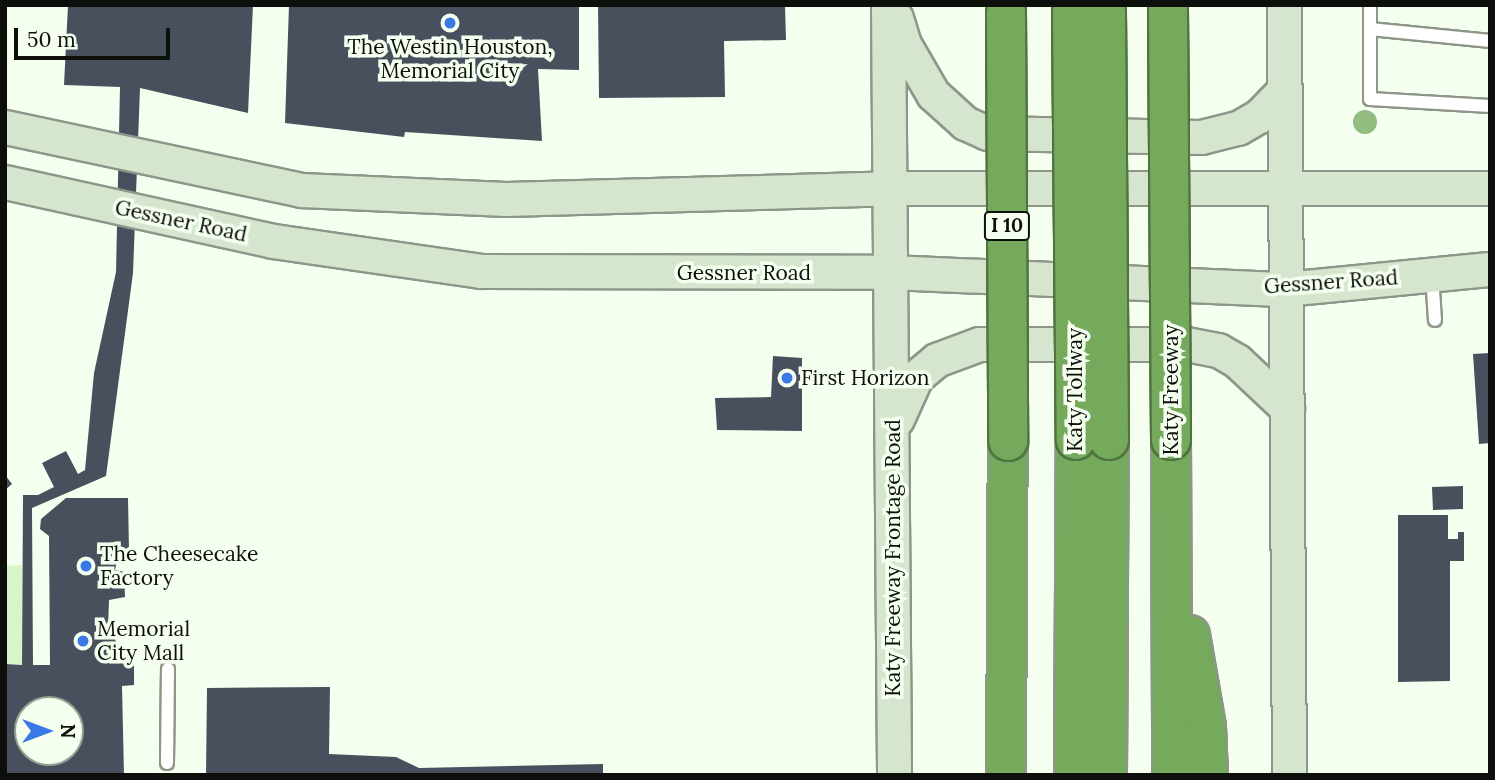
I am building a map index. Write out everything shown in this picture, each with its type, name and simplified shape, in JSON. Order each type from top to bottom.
[{"type":"highway","name":"Katy Freeway","points":[[1168,7],[1172,775]]},
{"type":"highway","name":"I 10","points":[[1005,8],[1008,441],[1006,775]]},
{"type":"highway","name":"Katy Tollway","points":[[1089,9],[1092,440],[1107,775]]},
{"type":"highway","name":"Katy Tollway","points":[[1074,775],[1092,440]]},
{"type":"highway","points":[[1171,527],[1206,727],[1208,775]]},
{"type":"main road","points":[[890,5],[904,44],[933,94],[965,123],[987,133],[1201,137],[1238,128],[1284,90]]},
{"type":"main road","name":"Katy Freeway Frontage Road","points":[[890,5],[894,775]]},
{"type":"main road","points":[[1284,5],[1289,775]]},
{"type":"main road","points":[[5,127],[301,190],[506,199],[890,188],[1490,188]]},
{"type":"main road","name":"Gessner Road","points":[[5,182],[273,241],[480,271],[890,272],[1286,289],[1490,269]]},
{"type":"main road","points":[[892,432],[916,377],[936,360],[979,344],[1185,344],[1218,350],[1237,361],[1287,408]]},
{"type":"lane","points":[[1370,5],[1370,99],[1490,106]]},
{"type":"lane","points":[[1370,29],[1490,41]]},
{"type":"lane","points":[[1432,275],[1435,320]]},
{"type":"lane","points":[[166,763],[168,669]]},
{"type":"shaded area","points":[[1365,110],[1374,113],[1377,122],[1374,131],[1365,134],[1356,131],[1353,122],[1356,113]]},
{"type":"shaded area","points":[[22,565],[22,665],[5,664],[5,566]]},
{"type":"building","points":[[68,5],[253,5],[248,113],[140,88],[133,273],[106,476],[32,508],[33,665],[50,665],[49,536],[40,529],[41,519],[66,498],[128,498],[129,550],[117,561],[115,570],[124,572],[125,597],[109,600],[108,630],[115,631],[116,652],[134,651],[134,685],[122,686],[124,775],[5,775],[5,664],[22,665],[23,495],[38,495],[54,487],[42,463],[66,451],[78,474],[85,470],[94,373],[116,272],[120,87],[64,85]]},
{"type":"building","points":[[289,5],[579,5],[579,70],[538,69],[542,141],[405,132],[404,137],[285,123]]},
{"type":"building","points":[[598,5],[785,5],[786,40],[724,41],[725,97],[599,98]]},
{"type":"building","points":[[1490,353],[1490,443],[1479,444],[1473,354]]},
{"type":"building","name":"First Horizon","points":[[773,356],[802,358],[802,431],[717,430],[715,398],[771,397]]},
{"type":"building","points":[[5,475],[12,484],[5,490]]},
{"type":"building","points":[[1463,486],[1463,509],[1433,510],[1432,487]]},
{"type":"building","points":[[1398,515],[1448,515],[1448,539],[1458,539],[1458,532],[1464,532],[1464,561],[1450,561],[1450,681],[1398,682]]},
{"type":"building","name":"Memorial City Mall","points":[[330,687],[329,754],[396,757],[419,768],[603,764],[603,775],[206,775],[207,688]]},
{"type":"place","name":"The Westin Houston, Memorial City","points":[[450,23]]},
{"type":"place","name":"First Horizon","points":[[787,378]]},
{"type":"place","name":"The Cheesecake Factory","points":[[86,566]]},
{"type":"place","name":"Memorial City Mall","points":[[83,641]]}]
